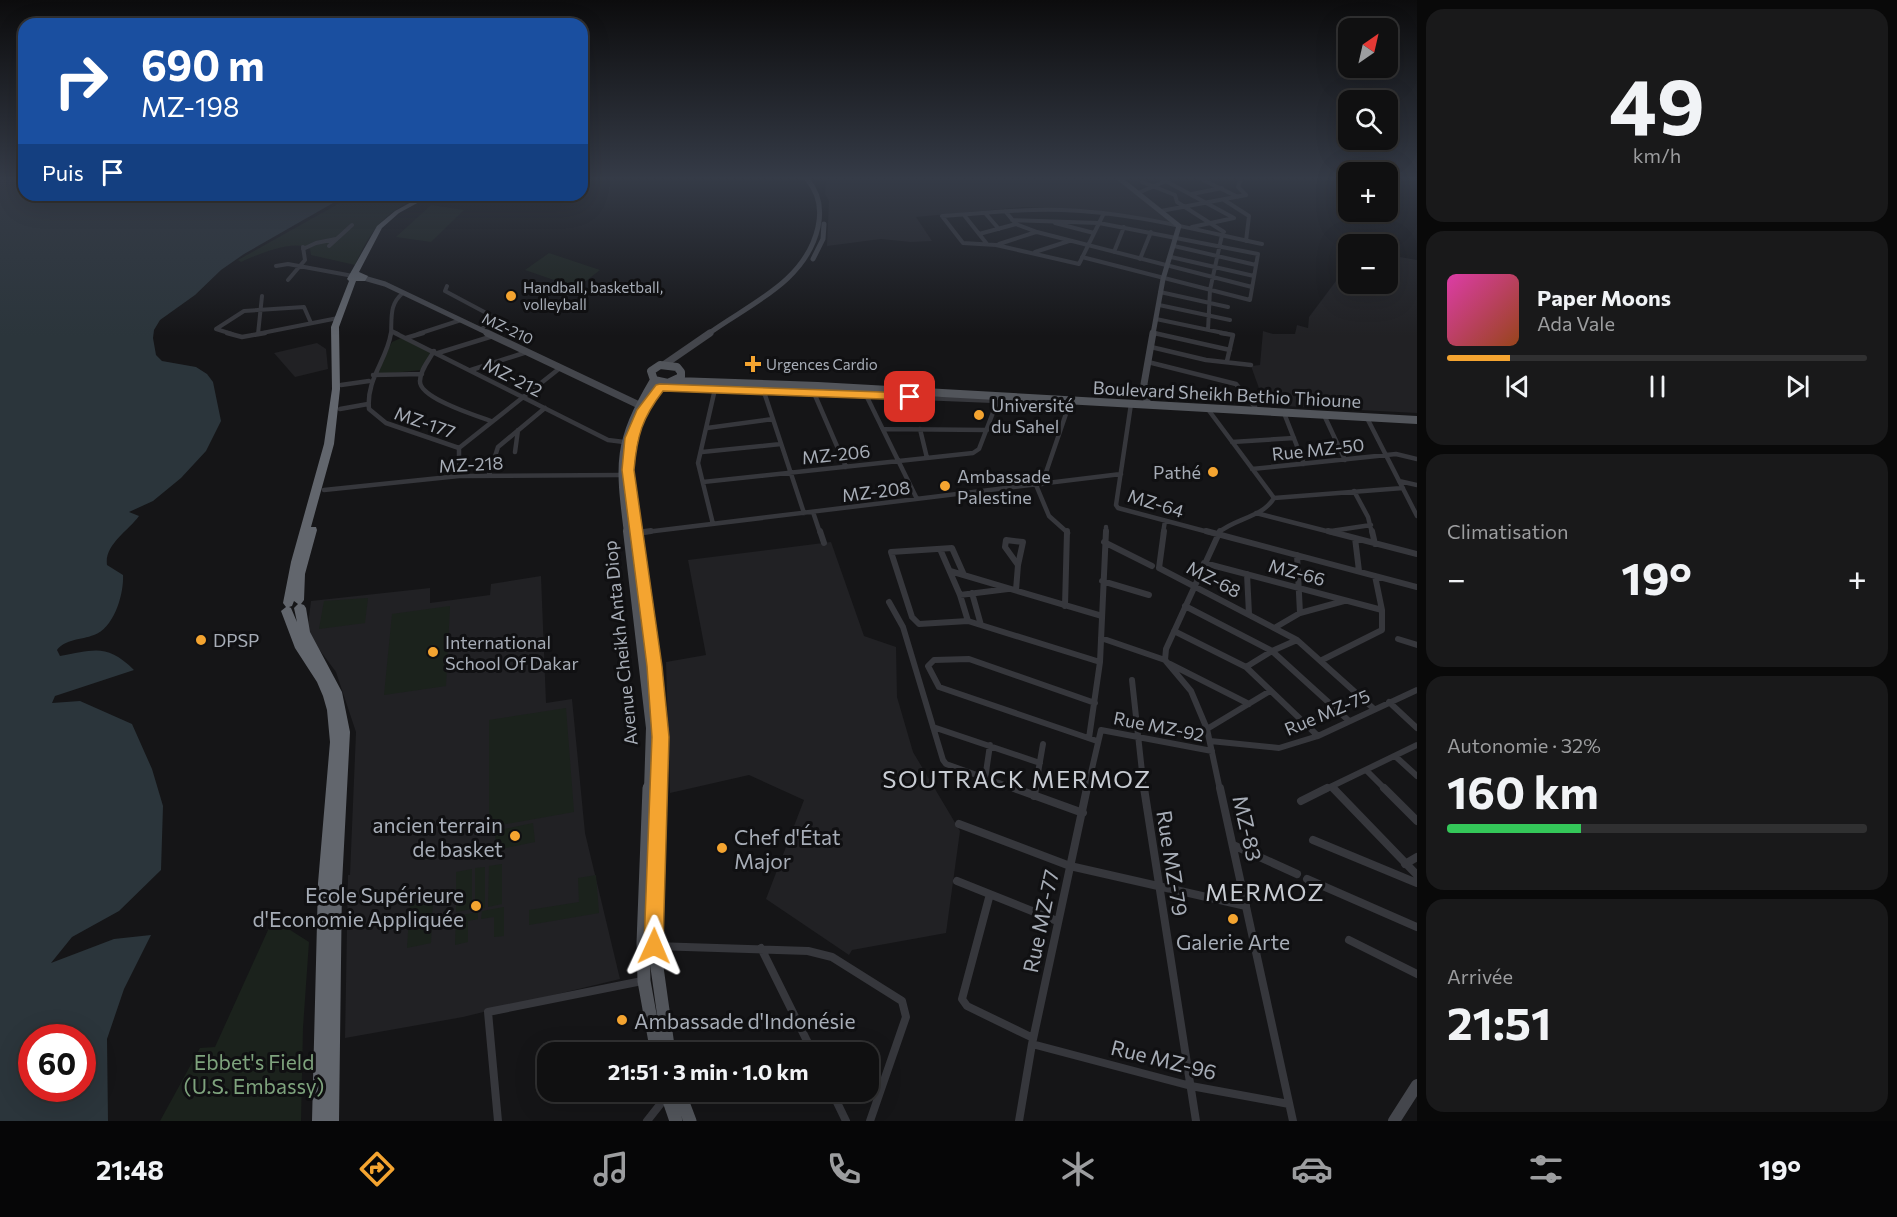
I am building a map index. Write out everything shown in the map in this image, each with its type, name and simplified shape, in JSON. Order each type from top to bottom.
[{"type":"highway","points":[[331,1121],[335,884],[344,732],[336,692],[304,632],[293,605],[335,442],[340,409],[340,326],[377,231]]},
{"type":"highway","points":[[320,1121],[325,883],[336,742],[335,724],[327,691],[301,648],[293,605],[296,562],[330,441],[336,389],[334,347],[338,318],[381,231]]},
{"type":"main road","name":"Boulevard Sheikh Bethio Thioune","points":[[665,364],[695,376],[731,380],[790,379],[1417,418]]},
{"type":"main road","points":[[659,383],[651,372],[656,367],[665,364]]},
{"type":"main road","points":[[676,381],[681,376],[679,369]]},
{"type":"main road","name":"Boulevard Sheikh Bethio Thioune","points":[[659,383],[676,381],[773,389],[998,398],[1069,404],[1131,404],[1417,418]]},
{"type":"main road","name":"Avenue Cheikh Anta Diop","points":[[655,1042],[644,981],[643,943],[651,728],[621,475],[624,442],[639,405],[659,383]]},
{"type":"main road","name":"Avenue Cheikh Anta Diop","points":[[659,383],[643,410],[630,444],[629,479],[654,666],[660,737],[654,946],[658,991],[667,1042]]},
{"type":"main road","points":[[673,1102],[676,1121]]},
{"type":"main road","points":[[677,1102],[690,1121]]},
{"type":"street","points":[[329,246],[345,231]]},
{"type":"street","points":[[665,364],[788,278],[812,253],[819,231]]},
{"type":"street","points":[[679,369],[693,350],[793,280],[810,264],[824,236],[824,231]]},
{"type":"street","points":[[954,231],[963,243],[996,245],[1079,264],[1094,234],[1085,231]]},
{"type":"street","points":[[977,231],[987,245]]},
{"type":"street","points":[[979,234],[990,231]]},
{"type":"street","points":[[1113,252],[1123,231]]},
{"type":"street","points":[[1082,257],[1250,300],[1258,254],[1147,231]]},
{"type":"street","points":[[1147,401],[1144,384],[1162,279],[1168,267],[1178,231]]},
{"type":"street","points":[[1211,231],[1262,244]]},
{"type":"street","points":[[1246,241],[1247,231]]},
{"type":"street","points":[[996,245],[1037,232],[1252,288]]},
{"type":"street","points":[[1140,259],[1150,232]]},
{"type":"street","points":[[1208,330],[1210,290],[1223,233]]},
{"type":"street","points":[[288,280],[305,260],[303,248],[336,239]]},
{"type":"street","points":[[1034,252],[1071,241]]},
{"type":"street","points":[[1174,246],[1256,265]]},
{"type":"street","points":[[1171,257],[1254,276]]},
{"type":"street","points":[[276,266],[288,264],[358,277]]},
{"type":"street","name":"MZ-210","points":[[358,277],[385,284],[639,405]]},
{"type":"street","points":[[447,286],[445,291],[490,315],[491,319],[481,330]]},
{"type":"street","points":[[1160,292],[1228,307]]},
{"type":"street","points":[[340,409],[368,404],[369,381],[387,348],[392,331],[390,312],[397,297],[403,293]]},
{"type":"street","points":[[258,334],[262,296]]},
{"type":"street","points":[[1159,305],[1230,320]]},
{"type":"street","points":[[311,323],[301,306],[241,312],[216,329],[240,337],[338,318]]},
{"type":"street","points":[[1156,319],[1233,335],[1227,361]]},
{"type":"street","points":[[406,338],[460,320]]},
{"type":"street","name":"MZ-212","points":[[392,331],[608,440],[624,442]]},
{"type":"street","points":[[1154,333],[1230,350]]},
{"type":"street","points":[[490,422],[428,394],[419,384],[422,374],[436,352],[493,336]]},
{"type":"street","points":[[1151,347],[1206,360],[1251,365]]},
{"type":"street","points":[[471,370],[527,352]]},
{"type":"street","points":[[1148,362],[1236,384],[1255,407]]},
{"type":"street","points":[[459,476],[459,448],[560,368]]},
{"type":"street","points":[[373,375],[422,374]]},
{"type":"street","points":[[341,385],[369,381]]},
{"type":"street","points":[[659,383],[764,392],[773,389],[814,393],[998,398],[987,430],[882,429]]},
{"type":"street","points":[[713,524],[698,463],[716,389]]},
{"type":"street","points":[[764,392],[804,513]]},
{"type":"street","points":[[814,393],[846,467]]},
{"type":"street","points":[[866,395],[917,499]]},
{"type":"street","name":"MZ-177","points":[[368,404],[369,409],[386,423],[459,448]]},
{"type":"street","points":[[1065,606],[1068,532],[1049,516],[1039,484],[1069,404]]},
{"type":"street","name":"MZ-64","points":[[1131,404],[1116,505],[1118,508],[1417,587]]},
{"type":"street","points":[[489,475],[496,450],[545,408]]},
{"type":"street","points":[[1207,408],[1274,498]]},
{"type":"street","points":[[1284,412],[1305,464]]},
{"type":"street","points":[[1324,415],[1346,460]]},
{"type":"street","points":[[1367,417],[1417,515]]},
{"type":"street","points":[[707,428],[773,419]]},
{"type":"street","points":[[920,429],[927,458]]},
{"type":"street","points":[[515,452],[518,430]]},
{"type":"street","name":"MZ-206","points":[[703,482],[973,453],[979,449],[987,430]]},
{"type":"street","points":[[1232,442],[1294,438]]},
{"type":"street","points":[[702,452],[781,444]]},
{"type":"street","name":"Rue MZ-50","points":[[1252,469],[1396,454],[1417,459]]},
{"type":"street","name":"MZ-208","points":[[636,534],[1120,474]]},
{"type":"street","name":"MZ-218","points":[[324,490],[459,476],[621,475]]},
{"type":"street","points":[[1399,481],[1417,485]]},
{"type":"street","points":[[1274,498],[1403,488]]},
{"type":"street","points":[[1354,491],[1364,507],[1375,544]]},
{"type":"street","points":[[1167,662],[1166,649],[1217,534],[1228,525],[1271,506],[1274,498]]},
{"type":"street","points":[[813,512],[824,543]]},
{"type":"street","points":[[1257,513],[1417,554]]},
{"type":"street","name":"MZ-68","points":[[1165,521],[1158,567],[1298,640],[1374,709]]},
{"type":"street","points":[[1329,532],[1371,525]]},
{"type":"street","points":[[1095,703],[969,659],[934,660],[928,666],[939,687],[1093,740],[1100,662],[1106,526]]},
{"type":"street","points":[[1355,538],[1359,571]]},
{"type":"street","points":[[1013,590],[1023,542],[1005,540],[1005,547],[1018,565]]},
{"type":"street","points":[[1104,542],[1152,566]]},
{"type":"street","points":[[964,575],[952,548],[891,552],[912,617],[919,624],[968,621],[1100,662]]},
{"type":"street","points":[[940,549],[960,595],[968,621]]},
{"type":"street","points":[[1297,555],[1301,589],[1300,613]]},
{"type":"street","name":"MZ-66","points":[[1204,563],[1382,610]]},
{"type":"street","points":[[950,570],[1102,616]]},
{"type":"street","points":[[1247,574],[1249,614]]},
{"type":"street","points":[[1322,660],[1382,630],[1382,610],[1375,576]]},
{"type":"street","points":[[1102,581],[1149,595]]},
{"type":"street","points":[[994,584],[996,591]]},
{"type":"street","points":[[960,595],[1013,590]]},
{"type":"street","points":[[972,593],[981,625]]},
{"type":"street","points":[[1276,627],[1300,613],[1346,601]]},
{"type":"street","points":[[889,602],[903,627],[946,764],[1083,813]]},
{"type":"street","points":[[1185,606],[1272,651],[1348,720]]},
{"type":"street","points":[[1174,631],[1246,667],[1318,736]]},
{"type":"street","points":[[1101,638],[1167,662],[1249,704]]},
{"type":"street","points":[[1398,639],[1417,645]]},
{"type":"street","points":[[1246,667],[1272,651],[1298,640]]},
{"type":"street","name":"MZ-83","points":[[1167,662],[1191,691],[1207,729],[1293,1121]]},
{"type":"street","name":"Rue MZ-79","points":[[1132,680],[1137,738],[1158,886],[1196,1121]]},
{"type":"street","name":"Rue MZ-75","points":[[1210,741],[1279,748],[1318,736],[1348,720],[1417,690]]},
{"type":"street","points":[[1207,729],[1270,691]]},
{"type":"street","points":[[1389,702],[1417,728]]},
{"type":"street","points":[[933,727],[1040,763]]},
{"type":"street","name":"Rue MZ-92","points":[[1101,730],[1212,751]]},
{"type":"street","name":"Rue MZ-77","points":[[1019,1121],[1057,921],[1083,813],[1093,740],[1101,730]]},
{"type":"street","points":[[1034,796],[1043,744]]},
{"type":"street","points":[[985,778],[990,745]]},
{"type":"street","points":[[1301,801],[1417,745]]},
{"type":"street","points":[[1395,756],[1417,776]]},
{"type":"street","points":[[1366,770],[1417,821]]},
{"type":"street","points":[[1332,787],[1417,875]]},
{"type":"street","points":[[959,824],[1070,866],[1246,906]]},
{"type":"street","points":[[1313,840],[1417,883]]},
{"type":"street","points":[[1233,845],[1297,874]]},
{"type":"street","points":[[1404,864],[1417,857]]},
{"type":"street","points":[[1307,879],[1417,927]]},
{"type":"street","points":[[957,881],[1057,921]]},
{"type":"street","name":"Rue MZ-96","points":[[990,894],[962,999],[967,1006],[1033,1041],[1191,1086],[1289,1104]]},
{"type":"street","points":[[1349,940],[1417,974]]},
{"type":"street","points":[[654,946],[808,951],[832,957],[902,1001],[906,1017],[870,1121]]},
{"type":"street","points":[[761,948],[808,1042]]},
{"type":"street","points":[[498,1121],[488,1012],[644,981]]},
{"type":"street","points":[[1394,1121],[1417,1085]]},
{"type":"street","points":[[647,1121],[663,1102]]},
{"type":"street","points":[[837,1102],[846,1121]]},
{"type":"shaded area","points":[[0,231],[284,231],[221,270],[195,295],[160,320],[154,330],[156,355],[162,361],[196,367],[207,374],[213,382],[221,421],[206,451],[181,478],[153,501],[129,512],[139,516],[113,545],[107,558],[107,565],[123,575],[123,583],[120,600],[107,625],[94,635],[69,642],[57,650],[60,656],[91,651],[108,652],[134,670],[55,696],[52,703],[80,701],[132,724],[152,769],[163,806],[161,870],[119,911],[72,937],[51,963],[114,939],[151,935],[124,989],[107,1039],[108,1121],[0,1121]]},
{"type":"shaded area","points":[[828,231],[926,231],[932,241],[911,242],[881,239],[827,246]]},
{"type":"shaded area","points":[[1398,257],[1417,260],[1417,413],[1265,405],[1251,366],[1260,365],[1263,331],[1273,334],[1295,334],[1297,325],[1308,328],[1309,317],[1338,278],[1338,294],[1398,294]]},
{"type":"shaded area","points":[[317,343],[326,349],[328,369],[295,377],[274,353]]},
{"type":"shaded area","points":[[831,542],[864,636],[896,647],[897,697],[913,752],[960,831],[946,933],[852,950],[849,955],[766,899],[804,800],[749,775],[670,793],[666,662],[706,655],[688,560]]},
{"type":"shaded area","name":"Ecole Supérieure d'Economie Appliquée","points":[[541,576],[546,703],[572,699],[585,833],[620,979],[463,1017],[345,1038],[348,875],[350,875],[356,732],[336,672],[307,633],[311,601],[430,588],[430,603],[490,595],[491,584]]},
{"type":"green space","points":[[289,231],[373,231],[355,265],[311,255],[310,249],[295,245],[256,255],[241,262],[238,260]]},
{"type":"green space","points":[[402,231],[442,231],[431,242],[396,237]]},
{"type":"green space","points":[[549,253],[600,270],[577,288],[525,270]]},
{"type":"green space","points":[[401,338],[431,352],[422,370],[380,374],[377,372],[392,342]]},
{"type":"green space","points":[[368,598],[365,623],[319,629],[324,601]]},
{"type":"green space","points":[[450,606],[446,686],[384,695],[392,614]]},
{"type":"green space","points":[[566,708],[574,812],[489,827],[489,720]]},
{"type":"green space","name":"ancien terrain de basket","points":[[533,823],[535,842],[496,850],[495,831]]},
{"type":"green space","points":[[502,864],[502,904],[488,907],[489,866]]},
{"type":"green space","points":[[485,867],[485,908],[475,910],[475,868]]},
{"type":"green space","points":[[472,869],[472,909],[456,912],[456,872]]},
{"type":"green space","points":[[596,875],[599,913],[529,925],[529,910],[579,902],[578,878]]},
{"type":"green space","points":[[433,900],[431,943],[407,948],[410,903]]},
{"type":"green space","points":[[504,907],[504,936],[494,937],[494,917],[481,919],[482,911]]},
{"type":"green space","points":[[478,912],[478,919],[468,921],[468,942],[455,945],[456,916]]},
{"type":"green space","name":"Ebbet's Field (U.S. Embassy)","points":[[273,919],[309,942],[303,1028],[301,1121],[160,1121],[200,1048],[215,1047]]},
{"type":"place","name":"Handball, basketball, volleyball","points":[[511,296]]},
{"type":"place","name":"Urgences Cardio","points":[[753,364]]},
{"type":"place","name":"Université du Sahel","points":[[979,415]]},
{"type":"place","name":"Pathé","points":[[1213,472]]},
{"type":"place","name":"Ambassade Palestine","points":[[945,486]]},
{"type":"place","name":"DPSP","points":[[201,640]]},
{"type":"place","name":"International School Of Dakar","points":[[433,652]]},
{"type":"place","name":"ancien terrain de basket","points":[[515,836]]},
{"type":"place","name":"Chef d'État Major","points":[[722,848]]},
{"type":"place","name":"Ecole Supérieure d'Economie Appliquée","points":[[476,906]]},
{"type":"place","name":"Galerie Arte","points":[[1233,919]]},
{"type":"place","name":"Ambassade d'Indonésie","points":[[622,1020]]},
{"type":"district","name":"SOUTRACK MERMOZ","points":[[1017,778]]},
{"type":"district","name":"MERMOZ","points":[[1265,891]]},
{"type":"route","points":[[654,946],[660,737],[646,597],[628,470],[631,438],[643,410],[660,387],[910,397]]}]
